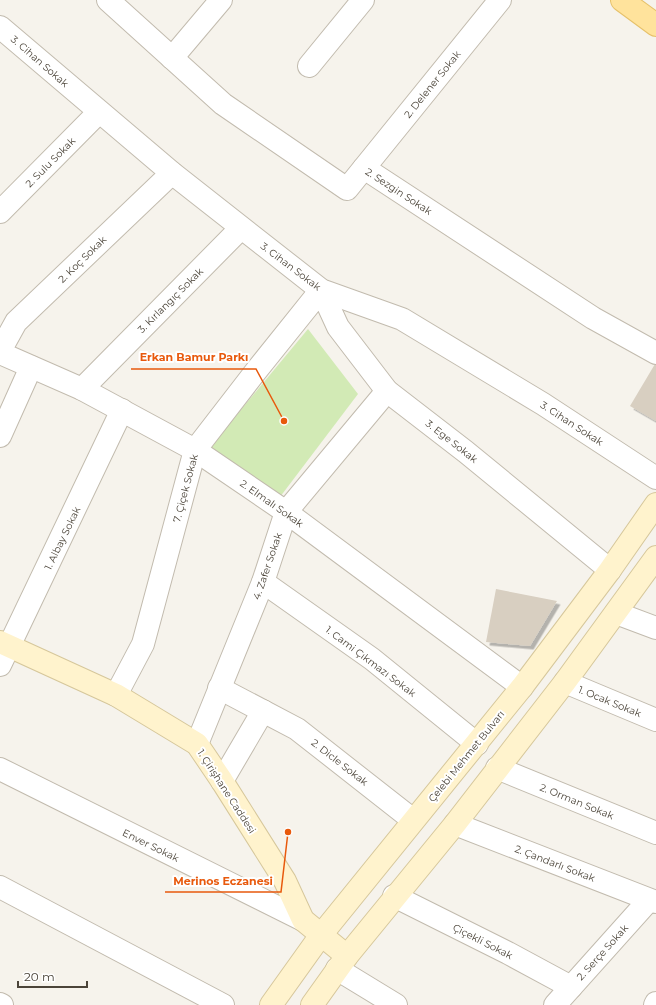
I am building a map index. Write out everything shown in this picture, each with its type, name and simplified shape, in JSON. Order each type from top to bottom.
[{"type":"main road","points":[[622,0],[656,25]]},
{"type":"main road","name":"Çelebi Mehmet Bulvarı","points":[[271,1005],[321,935],[522,687],[610,570],[656,504]]},
{"type":"main road","points":[[312,1005],[342,962],[394,896],[455,824],[565,682],[656,557]]},
{"type":"main road","name":"1. Çirişhane Caddesi","points":[[5,644],[116,695],[197,744],[285,881],[303,920],[321,935],[342,962]]},
{"type":"street","name":"2. Sezgin Sokak","points":[[108,0],[223,104],[347,189],[364,168],[593,318],[656,352]]},
{"type":"street","points":[[172,58],[221,0]]},
{"type":"street","points":[[309,66],[363,0]]},
{"type":"street","name":"2. Delener Sokak","points":[[364,168],[500,0]]},
{"type":"street","name":"3. Cihan Sokak","points":[[3,34],[100,112],[172,173],[321,290],[402,319],[543,404],[656,478]]},
{"type":"street","name":"2. Sulu Sokak","points":[[0,212],[100,112]]},
{"type":"street","name":"2. Koç Sokak","points":[[0,352],[16,322],[172,173]]},
{"type":"street","name":"3. Kırlangıç Sokak","points":[[82,389],[241,228]]},
{"type":"street","name":"3. Ege Sokak","points":[[321,290],[338,327],[387,391],[466,452],[610,570]]},
{"type":"street","name":"7. Çiçek Sokak","points":[[116,695],[143,644],[195,450],[321,290]]},
{"type":"street","name":"2. Elmalı Sokak","points":[[0,352],[82,389],[195,450],[286,512],[522,687]]},
{"type":"street","points":[[0,436],[31,367]]},
{"type":"street","name":"4. Zafer Sokak","points":[[197,744],[263,582],[286,512],[387,391]]},
{"type":"street","name":"1. Albay Sokak","points":[[0,664],[5,644],[122,410]]},
{"type":"street","name":"1. Cami Çıkmazı Sokak","points":[[263,582],[372,659],[477,744]]},
{"type":"street","points":[[616,613],[656,628]]},
{"type":"street","name":"1. Ocak Sokak","points":[[565,682],[656,720]]},
{"type":"street","name":"2. Dicle Sokak","points":[[220,688],[297,729],[413,820]]},
{"type":"street","points":[[222,781],[263,711]]},
{"type":"street","name":"2. Orman Sokak","points":[[497,768],[656,833]]},
{"type":"street","name":"Enver Sokak","points":[[0,769],[303,920]]},
{"type":"street","name":"2. Çandarlı Sokak","points":[[455,824],[653,901]]},
{"type":"street","points":[[0,887],[223,1005]]},
{"type":"street","name":"Çiçekli Sokak","points":[[394,896],[508,953],[571,987]]},
{"type":"street","name":"2. Serçe Sokak","points":[[555,1005],[653,901]]},
{"type":"street","points":[[342,962],[396,1005]]},
{"type":"green space","points":[[308,329],[358,394],[280,497],[209,448]]},
{"type":"building","points":[[656,364],[656,421],[630,406]]},
{"type":"building","points":[[496,589],[557,601],[530,646],[486,642]]},
{"type":"place","name":"Erkan Bamur Parkı","points":[[284,421]]},
{"type":"place","name":"Merinos Eczanesi","points":[[288,832]]}]
